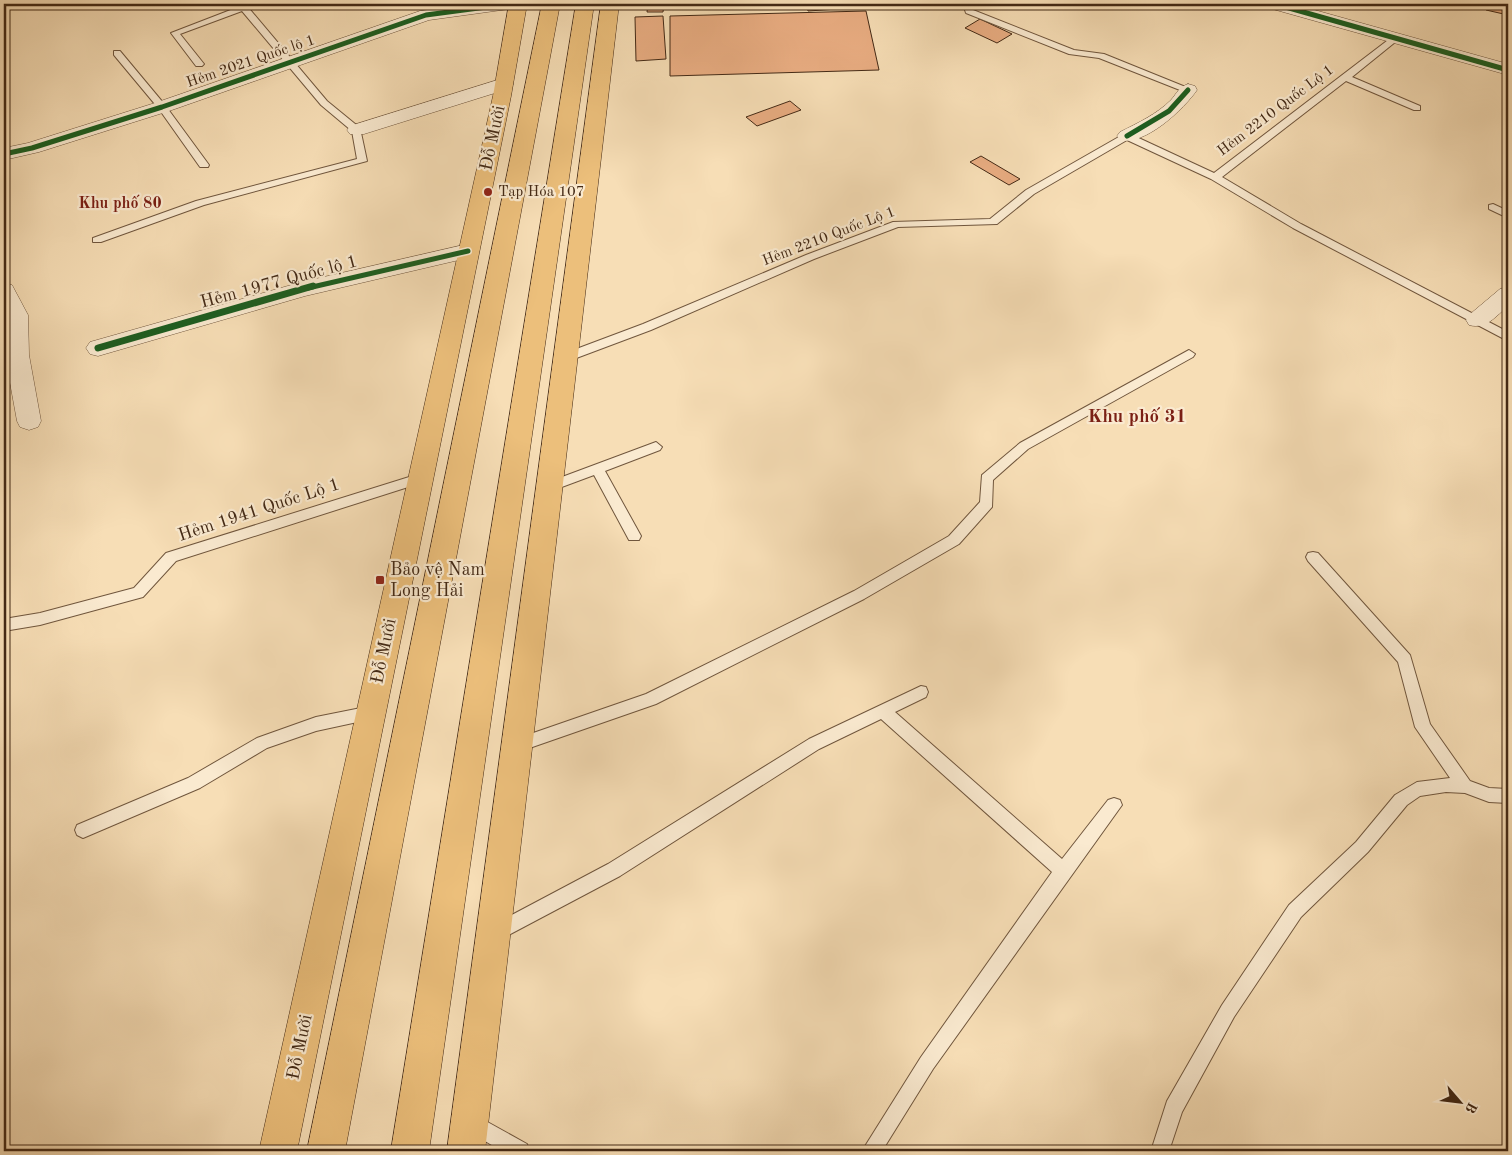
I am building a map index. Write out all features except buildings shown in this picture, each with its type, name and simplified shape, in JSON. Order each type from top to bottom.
[{"type":"highway","name":"Đỗ Mười","points":[[278,1151],[422,478],[504,84],[518,4]]},
{"type":"highway","name":"Đỗ Mười","points":[[326,1151],[551,4]]},
{"type":"highway","points":[[410,1151],[584,4]]},
{"type":"highway","points":[[466,1151],[551,486],[610,4]]},
{"type":"street","name":"Hẻm 2021 Quốc lộ 1","points":[[4,154],[32,148],[162,107],[290,64],[426,15],[509,4]]},
{"type":"street","points":[[1275,4],[1395,40],[1508,70]]},
{"type":"street","points":[[357,130],[504,84]]},
{"type":"street","points":[[1128,136],[1152,123],[1179,104],[1188,90]]},
{"type":"street","name":"Hẻm 1977 Quốc lộ 1","points":[[98,348],[302,289],[468,251]]},
{"type":"street","points":[[4,290],[16,316],[17,355],[28,421]]},
{"type":"street","points":[[1477,320],[1508,294]]},
{"type":"lane","points":[[968,4],[969,11],[1072,52],[1101,56],[1188,90]]},
{"type":"lane","points":[[97,240],[200,202],[362,161],[357,130],[324,103],[290,64],[248,6],[175,33],[200,64]]},
{"type":"lane","name":"Hẻm 2210 Quốc Lộ 1","points":[[567,357],[647,327],[810,258],[898,224],[992,222],[1030,192],[1128,136],[1215,177],[1395,40]]},
{"type":"lane","points":[[117,53],[162,107],[204,165]]},
{"type":"lane","points":[[1345,77],[1417,108]]},
{"type":"lane","points":[[1215,177],[1297,226],[1508,337]]},
{"type":"lane","points":[[1493,207],[1508,216]]},
{"type":"lane","points":[[518,745],[651,699],[859,595],[954,540],[987,503],[987,478],[1024,446],[1189,354]]},
{"type":"lane","points":[[551,486],[656,447]]},
{"type":"lane","points":[[597,469],[634,536]]},
{"type":"lane","name":"Hẻm 1941 Quốc Lộ 1","points":[[4,625],[40,619],[138,593],[171,557],[422,478]]},
{"type":"lane","points":[[1313,557],[1405,659],[1423,727],[1465,786]]},
{"type":"lane","points":[[494,933],[614,870],[814,744],[921,692]]},
{"type":"lane","points":[[882,710],[1063,871]]},
{"type":"lane","points":[[83,830],[194,783],[262,742],[316,724],[371,714]]},
{"type":"lane","points":[[1160,1151],[1174,1108],[1228,1011],[1295,911],[1362,847],[1400,800],[1417,789],[1446,785],[1465,786],[1489,795],[1508,796]]},
{"type":"lane","points":[[871,1151],[927,1063],[1063,871],[1114,805]]},
{"type":"lane","points":[[470,1121],[520,1151]]},
{"type":"cycle path","points":[[4,154],[32,148],[162,107],[426,15],[509,4]]},
{"type":"cycle path","points":[[1275,4],[1508,70]]},
{"type":"cycle path","points":[[1127,136],[1169,111],[1188,90]]},
{"type":"cycle path","points":[[98,348],[302,289],[468,251]]},
{"type":"place","name":"Tạp Hóa 107","points":[[488,192]]},
{"type":"place","name":"Bảo vệ Nam Long Hải","points":[[380,580]]},
{"type":"district","name":"Khu phố 80","points":[[120,204]]},
{"type":"district","name":"Khu phố 31","points":[[1137,417]]}]
